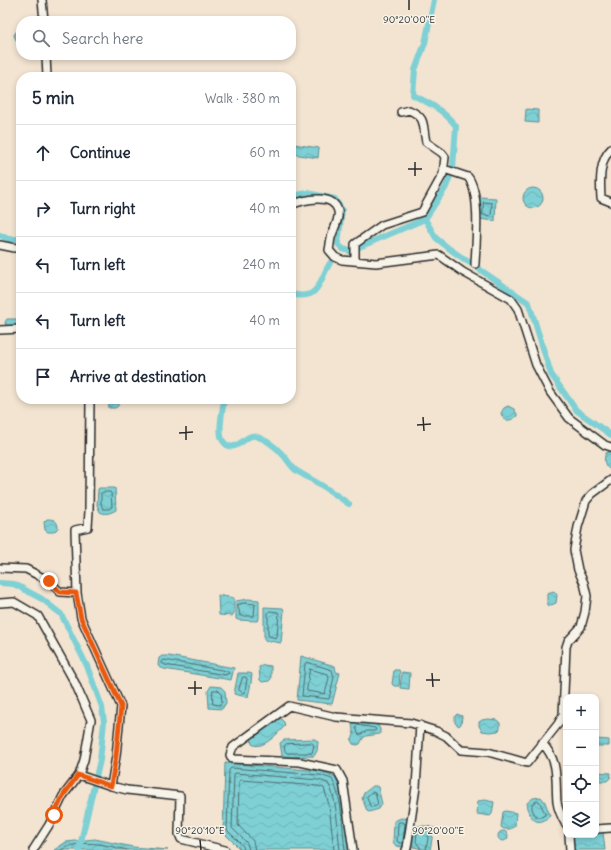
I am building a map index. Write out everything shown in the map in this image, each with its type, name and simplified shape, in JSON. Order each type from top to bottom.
[{"type":"street","points":[[42,0],[44,16]]},
{"type":"street","points":[[46,60],[47,72]]},
{"type":"street","points":[[355,261],[355,244],[382,225],[422,212],[444,169],[445,158],[442,153],[426,142],[422,118],[419,114],[409,110],[401,112]]},
{"type":"street","points":[[611,149],[607,153],[600,184],[601,198],[611,202]]},
{"type":"street","points":[[444,169],[468,177],[473,184],[476,223],[475,264]]},
{"type":"street","points":[[296,203],[315,199],[333,203],[338,211],[330,240],[330,250],[335,257],[342,260],[376,263],[439,254],[463,272],[511,299],[518,309],[536,365],[550,392],[569,418],[611,448]]},
{"type":"street","points":[[0,245],[16,248]]},
{"type":"street","points":[[0,330],[16,329]]},
{"type":"street","points":[[90,404],[90,511],[88,527],[75,530],[76,593],[81,618],[121,706],[116,756],[111,786]]},
{"type":"street","points":[[353,850],[343,781],[337,770],[300,762],[232,759],[230,755],[233,747],[288,706],[336,718],[411,723],[420,725],[441,734],[461,750],[488,752],[527,763],[558,724],[563,715],[566,647],[568,641],[581,626],[587,596],[584,583],[578,570],[574,550],[578,527],[586,501],[592,494],[611,480]]},
{"type":"street","points":[[0,568],[26,569],[49,581],[60,592],[76,593]]},
{"type":"street","points":[[0,603],[14,602],[38,616],[75,683],[91,720],[84,760],[78,775],[63,796],[49,825],[33,850]]},
{"type":"street","points":[[406,850],[415,792],[420,725]]},
{"type":"street","points":[[542,743],[548,749],[554,761],[558,803],[563,819]]},
{"type":"street","points":[[78,775],[127,790],[180,796],[179,834],[181,839],[225,850]]},
{"type":"street","points":[[599,828],[611,828]]},
{"type":"street","points":[[569,838],[570,850]]},
{"type":"water","points":[[526,109],[538,110],[538,123],[525,122]]},
{"type":"water","points":[[296,144],[319,148],[318,158],[296,154]]},
{"type":"water","points":[[533,188],[540,191],[543,198],[540,205],[533,208],[526,205],[523,198],[526,191]]},
{"type":"water","points":[[480,197],[496,198],[495,221],[479,219]]},
{"type":"water","points":[[7,319],[16,319],[16,327],[6,326],[5,322]]},
{"type":"water","points":[[109,404],[118,404],[115,408],[109,408]]},
{"type":"water","points":[[508,406],[514,409],[517,416],[507,420],[503,418],[501,413],[504,408]]},
{"type":"water","points":[[611,451],[611,470],[607,467],[604,460],[606,453]]},
{"type":"water","points":[[99,488],[115,488],[116,510],[108,513],[100,512],[97,505]]},
{"type":"water","points":[[47,519],[53,520],[57,523],[58,528],[54,532],[48,532],[45,530],[44,522]]},
{"type":"water","points":[[554,591],[557,595],[556,603],[549,606],[547,603],[547,593]]},
{"type":"water","points":[[218,595],[234,598],[234,613],[232,616],[219,615]]},
{"type":"water","points":[[248,599],[259,600],[259,619],[257,621],[236,619],[236,601]]},
{"type":"water","points":[[264,607],[283,608],[281,643],[264,640]]},
{"type":"water","points":[[162,656],[234,668],[231,680],[164,669],[158,665],[159,658]]},
{"type":"water","points":[[301,656],[335,666],[336,672],[340,673],[332,704],[297,700]]},
{"type":"water","points":[[264,665],[271,666],[271,679],[269,681],[262,682],[260,680],[259,667]]},
{"type":"water","points":[[394,670],[399,670],[400,672],[399,686],[394,686],[392,684]]},
{"type":"water","points":[[402,672],[410,673],[409,689],[400,688]]},
{"type":"water","points":[[238,673],[252,674],[248,697],[234,694]]},
{"type":"water","points":[[211,686],[221,687],[225,691],[226,703],[222,709],[209,708],[208,691]]},
{"type":"water","points":[[457,714],[462,716],[461,724],[459,726],[455,723],[455,716]]},
{"type":"water","points":[[280,718],[284,722],[285,726],[278,733],[265,743],[256,746],[252,744],[251,739],[268,725]]},
{"type":"water","points":[[488,719],[497,720],[500,723],[500,729],[498,731],[482,731],[479,726],[479,722]]},
{"type":"water","points":[[360,721],[377,724],[380,729],[380,734],[366,736],[360,744],[357,745],[353,744],[351,740],[354,735],[352,725],[354,722]]},
{"type":"water","points":[[315,739],[318,742],[317,751],[314,756],[287,757],[282,755],[280,743],[284,740]]},
{"type":"water","points":[[599,739],[609,740],[609,746],[599,746]]},
{"type":"water","points":[[225,763],[321,771],[335,776],[339,785],[343,803],[349,850],[241,850],[223,832]]},
{"type":"water","points":[[599,772],[611,773],[610,778],[607,781],[599,781]]},
{"type":"water","points":[[373,786],[378,787],[382,804],[379,809],[369,812],[367,811],[362,798],[364,793]]},
{"type":"water","points":[[541,797],[545,802],[550,816],[545,820],[537,821],[531,817],[527,803],[533,798]]},
{"type":"water","points":[[485,800],[494,802],[492,814],[490,816],[477,814],[478,801]]},
{"type":"water","points":[[506,811],[516,813],[515,826],[510,829],[504,829],[501,827],[503,812]]},
{"type":"water","points":[[401,818],[409,819],[404,847],[396,846],[393,842],[394,821]]},
{"type":"water","points":[[416,826],[427,826],[434,828],[430,850],[413,847],[413,830]]},
{"type":"water","points":[[501,831],[505,831],[508,836],[505,841],[501,841],[498,838],[498,834]]},
{"type":"water","points":[[599,831],[603,832],[605,850],[572,850],[572,838],[599,838]]},
{"type":"water","points":[[95,839],[133,847],[168,850],[54,850],[66,842]]},
{"type":"waterway","points":[[296,195],[308,193],[335,199],[342,210],[338,244],[343,249],[350,251],[425,219],[446,187],[453,168],[456,126],[436,108],[413,95],[415,70],[425,43],[434,0]]},
{"type":"waterway","points":[[425,219],[436,238],[451,250],[529,303],[551,374],[576,410],[611,435]]},
{"type":"waterway","points":[[0,235],[8,239],[16,239]]},
{"type":"waterway","points":[[296,294],[308,295],[313,292],[320,283],[330,263]]},
{"type":"waterway","points":[[223,404],[220,432],[223,441],[227,445],[231,447],[236,446],[251,436],[263,439],[277,449],[293,468],[325,487],[349,504]]},
{"type":"waterway","points":[[0,583],[14,584],[42,599],[61,614],[87,666],[102,707],[104,722],[100,760],[79,850]]},
{"type":"route","points":[[49,581],[60,592],[76,593],[81,618],[87,634],[103,664],[121,706],[120,727],[111,786],[78,775],[63,796],[54,815]]}]
